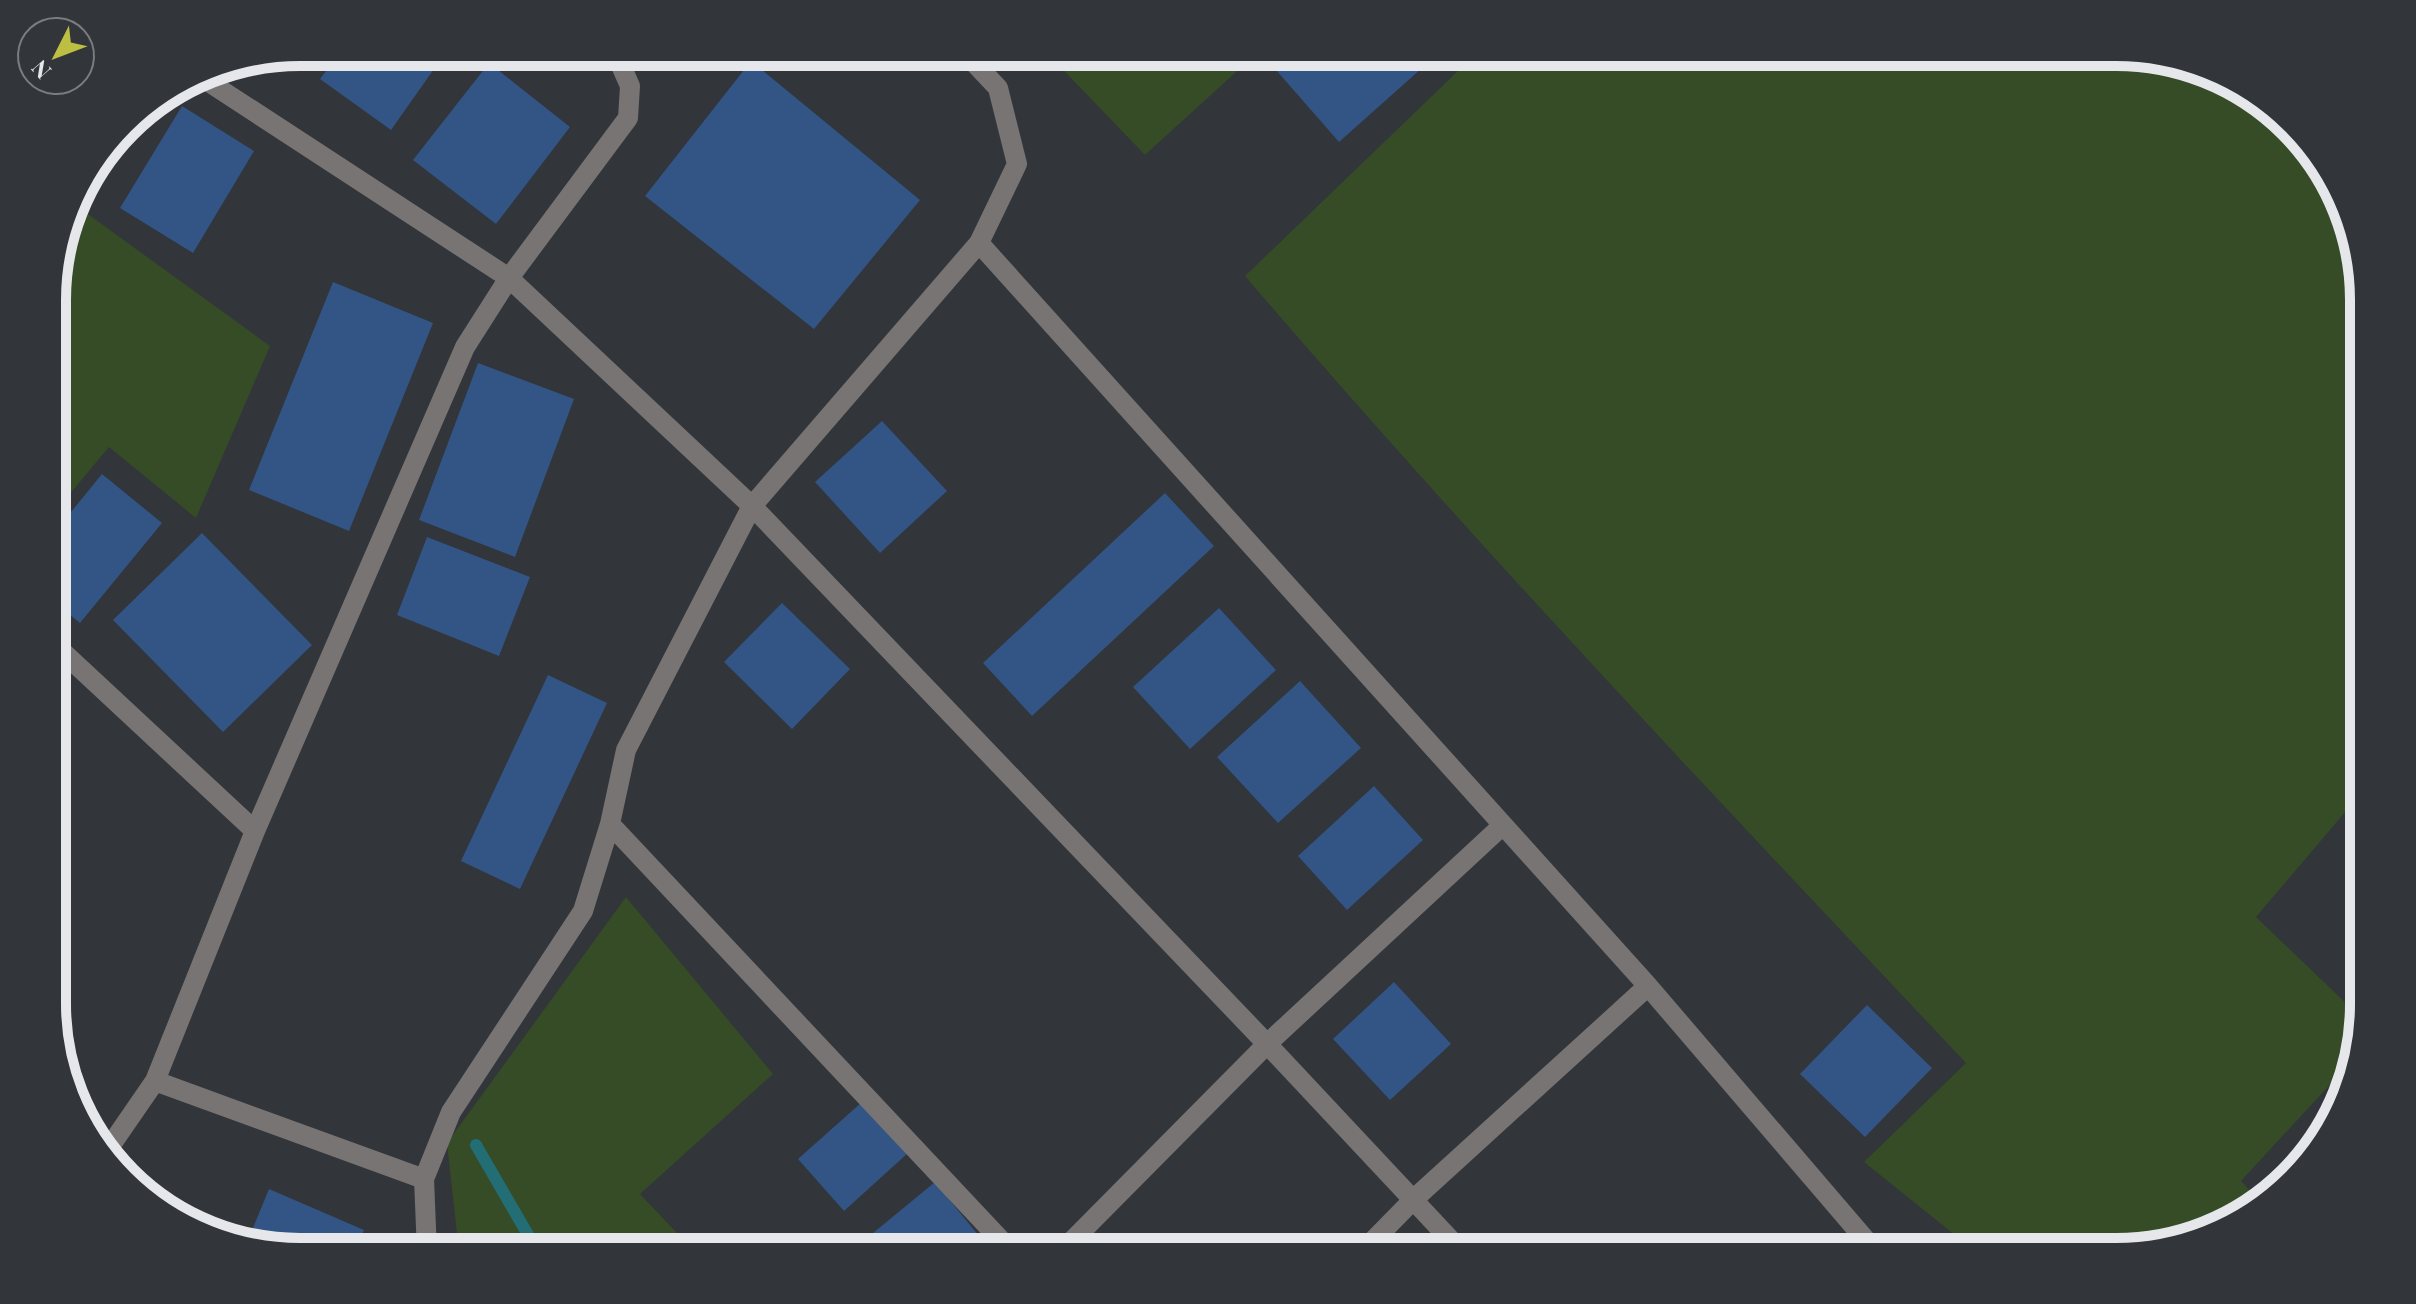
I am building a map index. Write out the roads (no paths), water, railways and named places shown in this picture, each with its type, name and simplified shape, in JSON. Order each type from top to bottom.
[{"type":"street","points":[[112,1143],[155,1081],[255,831],[465,347],[509,278],[628,118],[630,86],[621,66]]},
{"type":"street","points":[[426,1238],[424,1179],[451,1112],[583,911],[610,824],[626,750],[752,506],[979,243],[1017,164],[998,88],[977,66]]},
{"type":"street","points":[[212,84],[509,278],[752,506],[1449,1237]]},
{"type":"street","points":[[979,243],[1648,986],[1863,1237]]},
{"type":"street","points":[[66,656],[255,831]]},
{"type":"street","points":[[610,824],[998,1238]]},
{"type":"street","points":[[1075,1238],[1267,1044],[1503,825]]},
{"type":"street","points":[[1376,1237],[1414,1199],[1648,986]]},
{"type":"street","points":[[155,1081],[424,1179]]},
{"type":"waterway","points":[[476,1145],[530,1238]]}]
